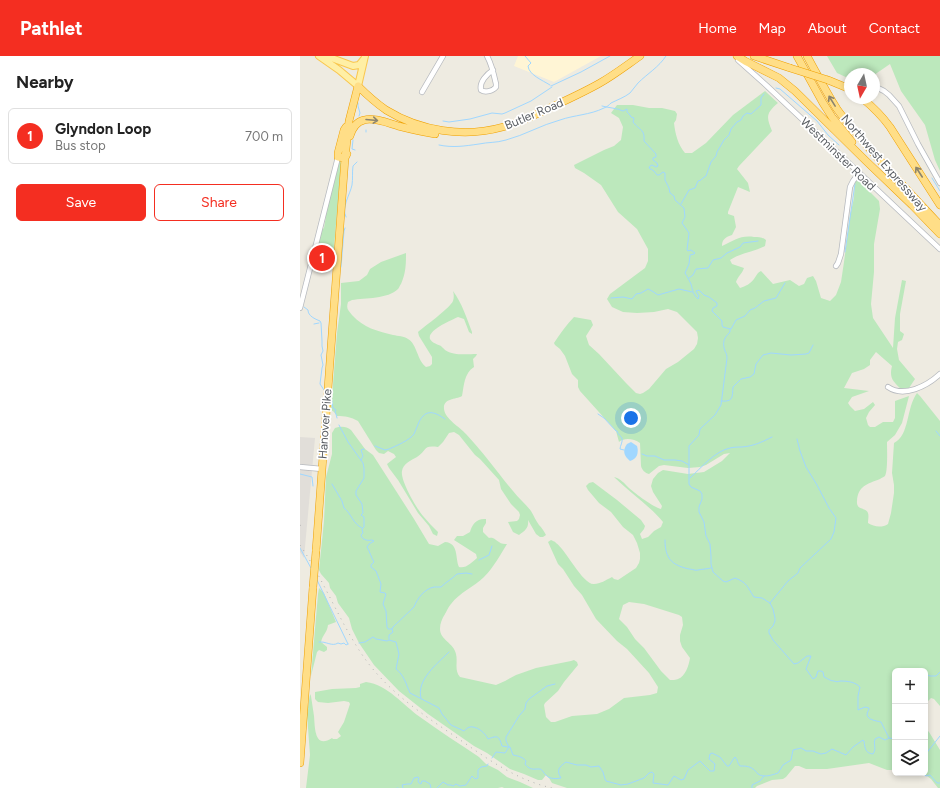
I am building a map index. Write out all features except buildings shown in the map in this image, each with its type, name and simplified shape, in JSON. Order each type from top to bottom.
[{"type":"highway","name":"Butler Road","points":[[358,86],[385,109],[397,116],[422,126],[436,130],[461,132],[477,131],[503,127],[538,114],[601,82],[640,56]]},
{"type":"highway","points":[[748,56],[760,58],[844,87]]},
{"type":"highway","name":"Northwest Expressway","points":[[797,56],[822,103],[832,117],[853,143],[912,205]]},
{"type":"highway","name":"Northwest Expressway","points":[[807,56],[830,97],[858,136],[940,225]]},
{"type":"highway","points":[[738,57],[779,78],[795,91],[940,234]]},
{"type":"highway","points":[[760,58],[770,68],[770,73]]},
{"type":"highway","points":[[770,73],[777,68],[791,69]]},
{"type":"highway","name":"Hanover Pike","points":[[300,763],[303,692],[322,469],[342,158],[358,86]]},
{"type":"highway","points":[[869,104],[890,127],[940,205]]},
{"type":"highway","points":[[342,158],[348,152],[350,137],[353,129],[358,123],[368,119],[433,134],[449,135],[461,132]]},
{"type":"main road","name":"Butler Road","points":[[319,56],[358,86]]},
{"type":"main road","points":[[326,56],[353,66],[359,65],[365,57]]},
{"type":"main road","points":[[358,86],[365,57]]},
{"type":"street","points":[[422,92],[443,56]]},
{"type":"street","points":[[487,56],[493,70],[496,88],[485,92],[480,90],[480,86],[487,74],[493,70]]},
{"type":"street","name":"Westminster Road","points":[[738,57],[858,173],[940,249]]},
{"type":"street","points":[[763,82],[770,73]]},
{"type":"street","points":[[880,89],[889,95],[898,106],[940,183]]},
{"type":"street","points":[[300,308],[342,158]]},
{"type":"street","points":[[836,266],[841,254],[850,188],[858,173]]},
{"type":"street","points":[[888,388],[896,391],[908,391],[929,383],[940,374]]},
{"type":"street","points":[[300,467],[322,469]]},
{"type":"shaded area","points":[[518,56],[601,56],[554,82],[514,66]]},
{"type":"shaded area","points":[[300,437],[315,438],[304,558],[300,552]]},
{"type":"green space","points":[[827,56],[940,56],[940,171],[935,160],[925,125],[901,91],[890,64],[880,71],[880,68],[844,68],[844,76],[837,73]]},
{"type":"green space","points":[[765,91],[778,103],[771,110],[768,116],[772,131],[737,169],[748,183],[750,192],[738,187],[728,212],[728,214],[734,216],[736,227],[732,235],[724,240],[722,246],[745,237],[759,237],[766,240],[765,246],[730,260],[732,264],[744,268],[736,282],[740,288],[749,284],[761,271],[773,284],[790,280],[799,286],[804,284],[807,278],[813,276],[821,298],[830,301],[836,295],[841,282],[854,198],[855,177],[879,201],[880,209],[874,244],[874,272],[871,304],[873,318],[893,348],[895,318],[902,280],[906,281],[900,314],[900,331],[904,334],[902,340],[898,342],[897,349],[899,360],[915,379],[909,388],[901,389],[892,379],[892,366],[876,352],[870,360],[870,365],[864,369],[852,373],[844,388],[869,391],[852,397],[848,403],[855,411],[864,409],[873,402],[875,405],[866,418],[870,427],[875,427],[883,422],[893,422],[895,418],[895,401],[909,396],[902,423],[895,435],[887,442],[887,465],[885,476],[867,484],[861,489],[857,504],[860,508],[867,511],[868,523],[878,526],[888,524],[894,493],[892,473],[894,443],[903,434],[911,406],[917,393],[940,421],[940,706],[934,699],[931,698],[928,701],[928,668],[892,668],[892,770],[887,770],[869,763],[827,769],[806,769],[795,766],[783,779],[772,780],[755,788],[567,788],[552,783],[546,775],[542,780],[538,780],[510,769],[428,714],[399,691],[374,665],[359,643],[352,629],[349,618],[338,603],[329,583],[319,570],[324,521],[326,477],[332,454],[332,433],[335,428],[339,427],[345,427],[351,430],[365,449],[373,455],[429,544],[438,546],[445,542],[453,545],[459,567],[466,566],[477,558],[476,554],[454,540],[457,536],[463,536],[470,532],[472,526],[480,519],[486,519],[483,532],[489,538],[493,538],[501,543],[507,544],[488,573],[449,606],[441,621],[440,627],[442,636],[455,650],[457,672],[460,677],[496,685],[516,675],[536,668],[574,660],[578,665],[558,691],[544,705],[546,717],[551,722],[572,716],[597,714],[609,709],[624,698],[657,693],[658,687],[649,673],[596,619],[582,595],[558,564],[548,542],[551,540],[556,542],[580,573],[590,583],[594,584],[603,582],[612,577],[618,580],[636,568],[639,563],[640,553],[637,543],[633,535],[623,527],[611,512],[599,503],[586,486],[593,482],[641,520],[645,526],[640,534],[642,539],[648,537],[661,527],[663,522],[652,510],[614,477],[621,480],[632,491],[645,500],[661,509],[662,506],[651,486],[653,479],[658,473],[663,470],[688,474],[704,472],[722,461],[730,453],[724,454],[700,467],[688,468],[664,465],[659,466],[649,474],[646,473],[641,466],[640,443],[630,439],[624,439],[619,442],[616,431],[580,391],[578,387],[578,380],[572,374],[565,356],[554,343],[574,317],[591,320],[593,325],[586,336],[589,345],[636,393],[640,394],[649,389],[666,369],[678,362],[694,349],[697,344],[697,332],[677,312],[668,309],[654,312],[623,312],[612,307],[607,299],[610,294],[645,268],[648,261],[648,249],[637,229],[618,212],[601,185],[575,168],[574,165],[614,146],[621,140],[623,127],[619,118],[611,113],[617,105],[662,108],[675,111],[677,114],[674,123],[676,135],[680,146],[685,153],[692,153],[706,143],[733,115]],"holes":[[[629,602],[644,604],[682,617],[683,625],[680,641],[682,647],[690,658],[688,667],[683,676],[670,680],[619,619],[623,605]]]},
{"type":"green space","points":[[340,160],[341,164],[334,248],[330,251],[319,253],[317,250],[321,230],[324,228],[326,213]]},
{"type":"green space","points":[[406,253],[405,272],[398,289],[388,295],[376,298],[352,300],[348,302],[348,309],[352,315],[366,326],[403,337],[411,341],[426,367],[432,364],[432,357],[418,332],[451,304],[454,299],[453,291],[464,311],[472,334],[469,332],[464,319],[458,317],[432,332],[430,339],[445,350],[452,353],[477,354],[473,359],[474,367],[466,376],[462,396],[445,403],[445,413],[472,441],[515,494],[529,508],[546,535],[543,537],[536,534],[528,520],[527,527],[523,532],[519,535],[513,532],[508,522],[517,521],[520,515],[519,512],[511,504],[501,489],[499,480],[475,455],[459,435],[454,432],[449,433],[438,447],[427,447],[417,457],[406,464],[402,471],[406,487],[413,501],[423,516],[438,532],[437,536],[433,534],[387,464],[396,457],[394,454],[388,451],[384,454],[379,453],[358,421],[348,417],[337,416],[331,410],[337,333],[341,304],[341,283],[359,281],[367,275],[370,269],[381,262]]},
{"type":"green space","points":[[319,588],[324,593],[336,622],[328,625],[321,642],[327,647],[327,650],[324,652],[319,650],[317,652],[311,676],[318,594]]},
{"type":"green space","points":[[366,682],[388,691],[420,717],[479,757],[486,764],[498,770],[507,777],[533,788],[306,788],[310,755],[307,714],[310,694],[314,713],[315,731],[319,739],[326,741],[332,738],[337,739],[341,736],[338,732],[344,722],[350,704],[349,702],[344,701],[328,703],[318,702],[315,699],[315,692],[332,689],[356,688],[360,687],[360,684]]},
{"type":"green space","points":[[928,731],[940,750],[940,788],[938,788],[927,776]]},
{"type":"water","points":[[631,442],[637,446],[638,451],[636,457],[630,461],[626,457],[624,451],[627,444]]},
{"type":"waterway","points":[[525,56],[531,63],[528,66],[531,72],[536,77],[550,85]]},
{"type":"waterway","points":[[551,86],[610,56]]},
{"type":"waterway","points":[[439,145],[459,146],[502,141],[565,118],[588,114],[599,110],[630,93],[638,83],[666,56]]},
{"type":"waterway","points":[[443,121],[449,122],[470,119],[492,113],[502,114],[531,101],[552,87]]},
{"type":"waterway","points":[[776,88],[780,89],[817,121],[828,135],[839,145]]},
{"type":"waterway","points":[[681,204],[689,190],[695,188],[698,181],[706,176],[711,162],[716,156],[724,140],[729,135],[731,129],[741,120],[743,116],[747,113],[751,114],[761,105],[761,98],[764,94]]},
{"type":"waterway","points":[[358,103],[360,113],[359,116]]},
{"type":"waterway","points":[[602,106],[623,111],[627,109],[627,112],[634,118],[633,122],[643,132],[644,141],[656,154],[656,157],[653,158],[653,160],[658,166],[656,167],[652,165],[649,168],[657,175],[663,172],[665,173],[665,180],[670,193],[684,208],[685,217],[682,223],[689,233],[687,250],[691,250],[695,253],[690,255],[689,264],[685,273],[691,284],[693,292],[698,299],[699,296],[696,291],[699,290],[717,303],[717,306],[713,308],[712,311],[722,321],[723,327],[730,329]]},
{"type":"waterway","points":[[353,140],[352,149],[355,150]]},
{"type":"waterway","points":[[346,217],[345,205],[352,185],[353,166],[357,162]]},
{"type":"waterway","points":[[932,178],[940,191]]},
{"type":"waterway","points":[[845,252],[855,184]]},
{"type":"waterway","points":[[341,267],[345,228]]},
{"type":"waterway","points":[[689,278],[693,275],[696,269],[708,268],[713,260],[721,258],[727,253],[740,247],[743,243],[758,241]]},
{"type":"waterway","points":[[785,283],[776,298],[764,301],[750,310],[745,316],[736,320],[725,338],[724,345],[727,358],[721,405],[715,415],[700,429],[699,435],[689,446],[689,484],[702,494],[699,512],[704,522],[706,536],[710,544],[713,572],[726,582],[735,578],[739,580],[747,586],[754,597],[762,598],[770,603],[773,609],[775,621],[769,630],[769,633],[773,640],[794,664],[798,663],[807,656],[811,656],[806,669],[813,679],[816,677],[818,671],[821,671],[823,672],[824,677],[830,680],[836,682],[851,682],[860,687],[858,696],[858,710],[865,707],[869,708],[867,714],[868,717],[881,722],[889,738]]},
{"type":"waterway","points":[[611,298],[623,297],[632,299],[636,294],[648,289],[658,295],[679,289],[692,292]]},
{"type":"waterway","points":[[304,307],[308,310],[310,316],[321,323],[323,351],[321,355],[323,365],[320,384],[324,390]]},
{"type":"waterway","points":[[314,324],[319,323]]},
{"type":"waterway","points":[[721,401],[730,400],[732,398],[733,387],[741,379],[750,377],[754,374],[756,364],[763,355],[771,353],[791,355],[806,354],[809,353],[813,345]]},
{"type":"waterway","points":[[331,396],[333,408],[336,410],[335,412],[337,418]]},
{"type":"waterway","points":[[375,446],[385,450],[406,441],[414,434],[418,424],[428,413],[434,413],[445,419]]},
{"type":"waterway","points":[[598,414],[617,431],[622,438],[620,449],[624,450]]},
{"type":"waterway","points":[[339,425],[348,442],[363,463],[364,478],[356,491],[356,495],[362,504],[363,513],[361,515],[364,517],[364,527],[361,535],[365,540],[374,541],[367,547],[374,562],[371,567],[376,571],[381,584],[380,592],[386,594],[383,604],[386,611],[387,627],[388,629],[392,629]]},
{"type":"waterway","points":[[936,431],[940,436]]},
{"type":"waterway","points":[[690,478],[708,460],[724,450],[754,445],[772,437]]},
{"type":"waterway","points":[[770,603],[788,581],[798,573],[800,568],[831,539],[834,532],[836,518],[806,467],[797,439]]},
{"type":"waterway","points":[[361,460],[363,456],[361,450],[364,449]]},
{"type":"waterway","points":[[642,454],[647,456],[655,456],[664,460],[682,461],[689,465]]},
{"type":"waterway","points":[[300,474],[312,477],[313,486]]},
{"type":"waterway","points":[[332,484],[342,501],[344,508],[356,524],[362,528]]},
{"type":"waterway","points":[[665,540],[666,552],[673,563],[695,570],[711,568]]},
{"type":"waterway","points":[[479,560],[489,555],[492,546]]},
{"type":"waterway","points":[[300,548],[311,568]]},
{"type":"waterway","points":[[389,639],[389,635],[393,632],[393,627],[414,607],[424,592],[430,588],[441,587],[457,574],[472,574]]},
{"type":"waterway","points":[[317,580],[348,644]]},
{"type":"waterway","points":[[359,643],[365,642],[373,637],[376,639],[396,642],[399,654],[396,669],[403,677],[410,693],[439,708],[451,725],[464,731],[469,727],[475,728],[482,731],[488,739],[498,737],[502,746],[508,747]]},
{"type":"waterway","points":[[319,642],[348,644]]},
{"type":"waterway","points":[[421,698],[420,691],[424,679],[449,652]]},
{"type":"waterway","points":[[928,675],[936,676],[940,672]]},
{"type":"waterway","points":[[555,684],[547,686],[529,699],[526,703],[525,709],[506,737],[506,741],[513,755],[519,756],[526,761],[525,764],[529,768],[540,769],[547,776],[557,779],[561,778],[559,769],[566,762],[591,767],[599,766],[606,781],[621,785],[644,778],[652,772],[654,774],[653,783],[668,785],[674,776],[681,780],[684,779],[688,770],[700,761],[710,771],[714,771],[715,764],[709,759],[710,754],[712,753],[720,757],[727,766],[729,766],[735,757],[740,766],[750,767],[758,774],[768,776],[778,773],[783,765],[791,760],[793,750],[801,748],[806,751],[813,751],[821,754],[832,749],[846,755],[853,747],[863,740],[867,751],[873,754],[875,750],[875,739],[879,737],[885,740],[892,738]]},
{"type":"waterway","points":[[928,751],[940,736]]},
{"type":"waterway","points":[[492,758],[496,752],[505,753],[509,747]]},
{"type":"waterway","points":[[437,788],[443,782],[453,786],[456,784],[460,786],[466,785],[472,776],[475,779],[478,778],[478,770],[481,767],[487,766],[488,764]]},
{"type":"waterway","points":[[928,776],[930,775],[937,783],[940,783]]},
{"type":"waterway","points":[[752,788],[752,785],[760,781],[764,776]]},
{"type":"waterway","points":[[403,788],[402,785],[411,784],[414,778],[418,777],[419,783],[421,784],[422,781],[425,781],[430,784],[431,788]]},
{"type":"railway","points":[[300,545],[317,572],[354,643],[372,669],[394,691],[430,720],[490,760],[526,780],[552,788]]},
{"type":"place","name":"Glyndon Loop","points":[[322,258]]}]
